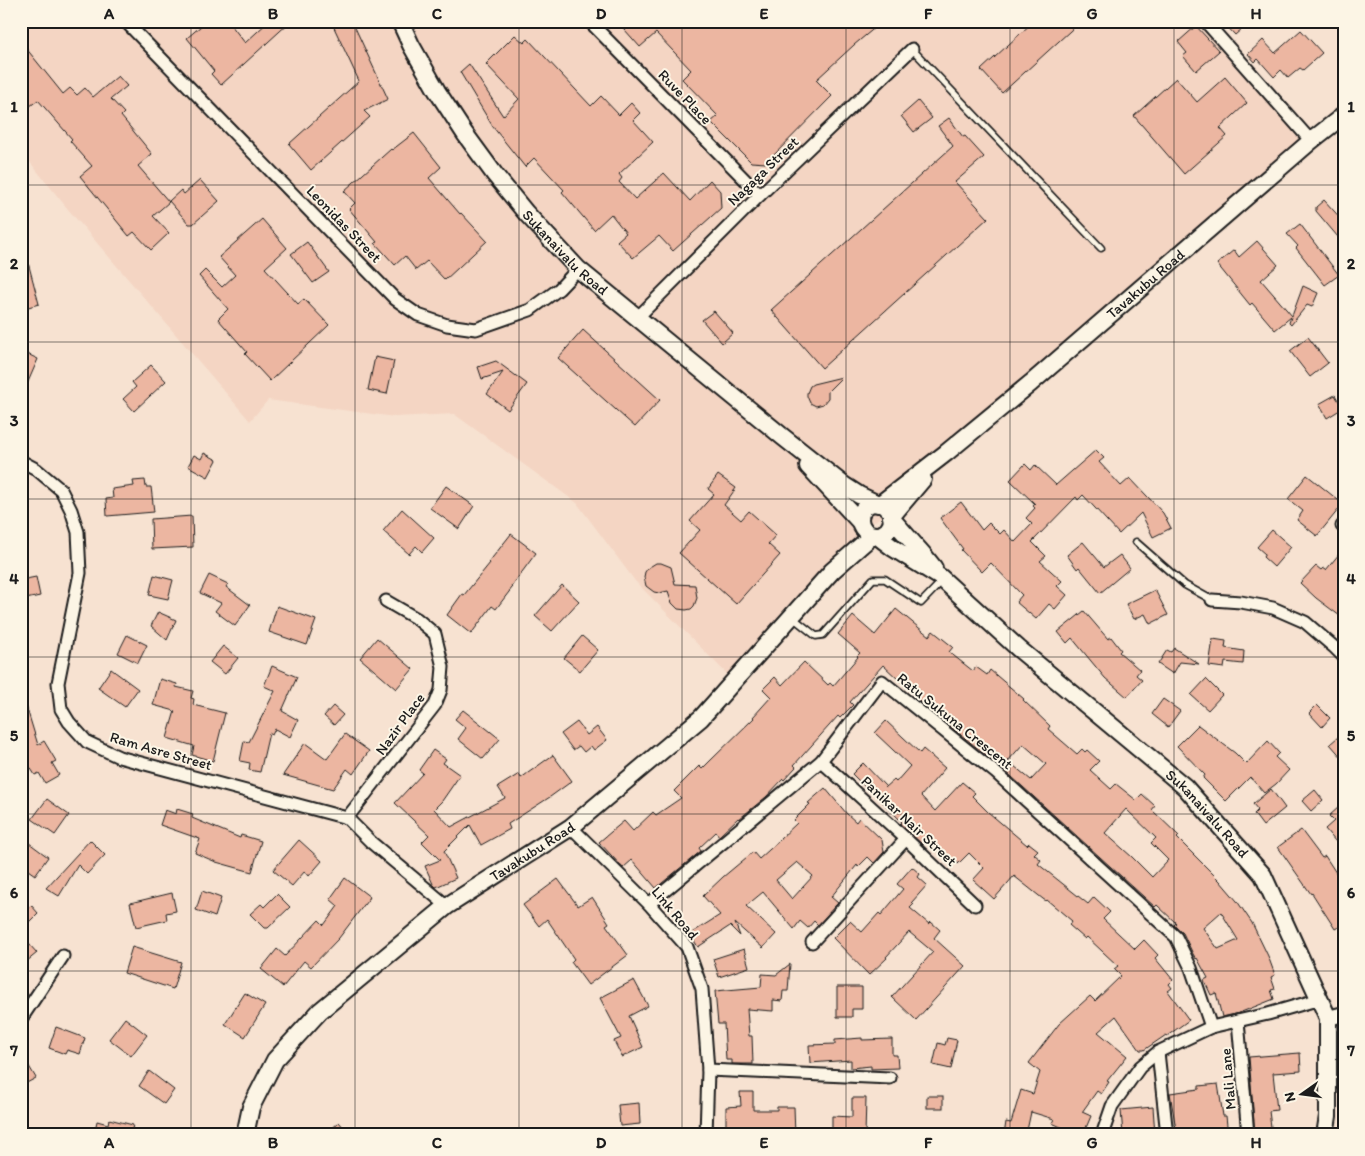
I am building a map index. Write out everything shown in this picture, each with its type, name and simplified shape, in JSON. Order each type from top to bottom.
[{"type":"main road","name":"Sukanaivalu Road","points":[[400,21],[437,91],[465,134],[526,213],[578,269],[783,438],[859,495],[879,504]]},
{"type":"main road","name":"Tavakubu Road","points":[[879,504],[1031,384],[1344,115]]},
{"type":"main road","name":"Sukanaivalu Road","points":[[783,438],[860,523]]},
{"type":"main road","name":"Tavakubu Road","points":[[891,518],[946,453]]},
{"type":"main road","points":[[879,504],[889,510],[890,525],[882,534],[874,535],[864,530],[860,523],[860,516],[866,506],[879,504]]},
{"type":"main road","name":"Sukanaivalu Road","points":[[891,518],[927,558],[942,578],[1019,649],[1185,787],[1263,875],[1320,999],[1336,1016],[1325,1135]]},
{"type":"main road","name":"Tavakubu Road","points":[[832,571],[860,523]]},
{"type":"main road","name":"Sukanaivalu Road","points":[[874,535],[942,578]]},
{"type":"main road","name":"Tavakubu Road","points":[[245,1135],[251,1107],[275,1060],[320,1011],[447,906],[571,826],[701,718],[832,571],[874,535]]},
{"type":"street","name":"Leonidas Street","points":[[126,21],[395,299],[418,315],[448,325],[476,329],[530,310],[560,289],[578,269]]},
{"type":"street","name":"Ruve Place","points":[[589,21],[760,194]]},
{"type":"street","points":[[1205,21],[1312,141]]},
{"type":"street","name":"Nagaga Street","points":[[638,317],[760,194],[912,49]]},
{"type":"street","name":"Ram Asre Street","points":[[21,461],[36,469],[61,490],[71,510],[78,532],[80,573],[58,683],[61,709],[80,736],[96,747],[119,757],[347,818]]},
{"type":"street","points":[[1212,600],[1241,602],[1273,608],[1305,622],[1344,657]]},
{"type":"street","name":"Nazir Place","points":[[347,818],[435,705],[441,690],[443,666],[435,634],[418,619],[386,601]]},
{"type":"street","name":"Ratu Sukuna Crescent","points":[[649,904],[821,761],[882,681],[996,773],[1176,937],[1191,968],[1211,1028]]},
{"type":"street","name":"Panikar Nair Street","points":[[821,761],[906,838],[975,905]]},
{"type":"street","points":[[347,818],[372,843],[447,906]]},
{"type":"street","name":"Link Road","points":[[571,826],[649,904],[686,948],[702,989],[708,1070],[706,1135]]},
{"type":"street","points":[[812,942],[906,838]]},
{"type":"street","points":[[21,1017],[63,956]]},
{"type":"street","points":[[1102,1135],[1112,1106],[1140,1068],[1158,1052],[1211,1028],[1320,999]]},
{"type":"street","name":"Mali Lane","points":[[1238,1021],[1248,1135]]},
{"type":"street","points":[[1158,1052],[1167,1135]]},
{"type":"street","points":[[708,1070],[890,1078]]},
{"type":"lane","points":[[912,49],[1101,248]]},
{"type":"lane","points":[[1136,542],[1185,585],[1212,600]]},
{"type":"lane","points":[[791,617],[816,636],[823,635],[873,579],[885,579],[921,603],[942,578]]},
{"type":"shaded area","points":[[21,21],[1206,21],[1311,141],[864,530],[832,571],[734,681],[635,581],[577,503],[454,414],[395,417],[268,400],[250,421],[67,208],[21,151]]},
{"type":"building","points":[[197,21],[228,21],[245,43],[269,21],[291,21],[221,85],[211,74],[214,71],[187,38],[201,26]]},
{"type":"building","points":[[331,21],[352,21],[388,99],[364,111],[370,117],[311,170],[289,144],[359,81]]},
{"type":"building","points":[[617,21],[883,21],[816,80],[832,96],[766,163],[751,162],[711,122],[718,116],[682,79],[691,70],[656,33],[640,47]]},
{"type":"building","points":[[1034,21],[1081,21],[1002,93],[981,70]]},
{"type":"building","points":[[1222,21],[1251,21],[1235,35]]},
{"type":"building","points":[[1196,26],[1219,51],[1196,71],[1183,56],[1187,53],[1178,42]]},
{"type":"building","points":[[1301,30],[1322,53],[1303,70],[1300,68],[1288,78],[1281,70],[1274,77],[1258,59],[1255,62],[1248,54],[1263,40],[1275,53]]},
{"type":"building","points":[[515,35],[524,43],[528,39],[591,106],[601,96],[619,115],[631,103],[640,113],[633,120],[653,142],[619,174],[622,178],[619,182],[635,199],[664,173],[690,201],[710,180],[720,191],[721,208],[673,251],[659,236],[633,258],[617,241],[626,233],[611,214],[594,230],[562,192],[564,190],[534,158],[525,167],[493,127],[460,72],[469,64],[503,116],[519,99],[486,64]]},
{"type":"building","points":[[21,42],[63,94],[70,88],[77,95],[85,88],[93,97],[118,76],[127,86],[111,99],[124,113],[121,116],[152,154],[138,166],[169,202],[153,216],[169,233],[151,250],[134,232],[129,236],[80,176],[92,166],[70,141],[72,139],[38,100],[21,113]]},
{"type":"building","points":[[1225,77],[1247,103],[1220,128],[1227,136],[1184,174],[1134,116],[1176,78],[1197,102]]},
{"type":"building","points":[[918,101],[932,118],[914,132],[901,116]]},
{"type":"building","points":[[949,118],[963,137],[965,136],[984,157],[955,182],[988,218],[822,368],[771,310],[953,146],[938,126]]},
{"type":"building","points":[[414,133],[441,167],[429,178],[460,214],[487,241],[445,280],[427,261],[416,270],[405,256],[395,265],[349,209],[355,203],[344,191],[391,149]]},
{"type":"building","points":[[200,180],[219,201],[193,224],[189,224],[169,201],[181,190],[184,194]]},
{"type":"building","points":[[1324,200],[1344,222],[1344,231],[1338,237],[1316,211],[1316,207]]},
{"type":"building","points":[[262,219],[287,248],[265,268],[298,304],[304,299],[329,325],[270,381],[245,354],[247,352],[218,319],[228,309],[199,276],[205,270],[222,287],[235,275],[219,257]]},
{"type":"building","points":[[1300,224],[1339,275],[1325,285],[1296,248],[1298,246],[1287,234]]},
{"type":"building","points":[[1257,241],[1278,265],[1261,280],[1292,316],[1303,286],[1318,293],[1312,307],[1307,305],[1291,325],[1289,323],[1291,317],[1275,330],[1252,303],[1250,305],[1217,264],[1234,250],[1239,257]]},
{"type":"building","points":[[307,242],[329,272],[313,283],[291,254]]},
{"type":"building","points":[[21,251],[25,251],[39,304],[21,309]]},
{"type":"building","points":[[714,311],[733,333],[722,343],[702,320]]},
{"type":"building","points":[[583,330],[660,400],[635,427],[558,358]]},
{"type":"building","points":[[1308,337],[1328,363],[1310,377],[1290,351]]},
{"type":"building","points":[[21,351],[38,359],[21,398]]},
{"type":"building","points":[[375,357],[394,361],[387,394],[368,390]]},
{"type":"building","points":[[496,361],[527,384],[508,410],[487,394],[503,372],[482,379],[478,367]]},
{"type":"building","points":[[151,365],[166,381],[134,411],[123,399],[136,387],[132,382]]},
{"type":"building","points":[[842,377],[828,391],[828,398],[823,404],[816,406],[810,403],[807,393],[810,386]]},
{"type":"building","points":[[1335,395],[1343,408],[1327,418],[1319,404]]},
{"type":"building","points":[[1096,450],[1104,458],[1099,462],[1121,486],[1130,478],[1163,513],[1171,528],[1153,537],[1141,513],[1119,534],[1083,495],[1078,500],[1076,497],[1032,542],[1046,556],[1040,561],[1062,581],[1057,586],[1067,595],[1055,609],[1049,604],[1036,619],[1016,602],[1022,595],[991,563],[982,572],[961,550],[963,549],[940,518],[961,502],[982,530],[989,523],[1000,534],[1004,530],[1015,542],[1032,524],[1026,518],[1035,508],[1033,506],[1035,504],[1010,480],[1025,464],[1031,470],[1035,465],[1056,485]]},
{"type":"building","points":[[204,453],[217,460],[208,477],[188,466],[194,455],[201,459]]},
{"type":"building","points":[[718,475],[736,488],[724,505],[741,520],[749,511],[776,535],[768,544],[780,555],[736,604],[679,553],[700,530],[690,521],[714,494],[708,489]]},
{"type":"building","points":[[1307,475],[1343,504],[1317,536],[1297,520],[1303,511],[1288,499]]},
{"type":"building","points":[[145,480],[146,487],[151,487],[154,512],[107,516],[106,499],[113,498],[112,489],[134,486],[133,481]]},
{"type":"building","points":[[446,486],[474,506],[459,529],[430,508]]},
{"type":"building","points":[[402,509],[434,538],[422,552],[416,546],[409,554],[383,531]]},
{"type":"building","points":[[192,516],[193,547],[152,549],[151,519]]},
{"type":"building","points":[[1272,530],[1291,547],[1274,567],[1263,557],[1265,554],[1257,547]]},
{"type":"building","points":[[511,534],[536,553],[496,609],[492,606],[471,634],[447,615],[462,594],[464,595],[490,563]]},
{"type":"building","points":[[1083,542],[1104,567],[1120,555],[1130,568],[1100,593],[1079,567],[1077,569],[1067,555]]},
{"type":"building","points":[[1344,548],[1344,619],[1300,583],[1316,566],[1321,570],[1323,568],[1326,570]]},
{"type":"building","points":[[656,563],[671,567],[675,584],[695,585],[697,598],[691,609],[678,609],[672,603],[668,591],[654,592],[646,586],[645,572]]},
{"type":"building","points":[[154,575],[173,580],[168,599],[149,595]]},
{"type":"building","points":[[209,575],[228,584],[226,587],[250,605],[235,626],[215,611],[221,603],[200,593]]},
{"type":"building","points":[[36,577],[40,596],[21,600],[21,580]]},
{"type":"building","points":[[562,585],[579,601],[552,631],[535,616]]},
{"type":"building","points":[[1155,590],[1168,615],[1150,624],[1145,614],[1134,619],[1126,604]]},
{"type":"building","points":[[277,606],[316,620],[307,645],[269,632]]},
{"type":"building","points":[[896,609],[929,636],[933,631],[953,647],[949,652],[973,671],[976,667],[987,675],[990,670],[1024,699],[1050,726],[1048,729],[1077,754],[1082,749],[1085,752],[1087,750],[1099,761],[1090,770],[1111,789],[1116,784],[1136,800],[1142,794],[1155,806],[1152,810],[1179,836],[1177,838],[1220,881],[1252,923],[1275,975],[1271,977],[1275,989],[1271,990],[1274,999],[1239,1013],[1222,1017],[1216,993],[1211,995],[1204,980],[1208,978],[1183,933],[1174,925],[1176,923],[1157,905],[1155,907],[1001,767],[915,698],[916,696],[883,665],[850,702],[853,705],[840,718],[838,716],[794,765],[796,767],[784,780],[719,836],[716,832],[699,848],[701,851],[656,888],[632,860],[623,868],[599,842],[624,821],[633,831],[653,812],[656,815],[681,798],[674,791],[699,766],[702,769],[754,718],[771,697],[763,689],[775,677],[782,685],[804,662],[828,685],[830,683],[833,686],[860,653],[838,634],[853,616],[875,635]],"holes":[[[1023,744],[1046,764],[1031,780],[1008,761]],[[1126,809],[1156,838],[1151,843],[1168,860],[1152,877],[1105,833]],[[1221,912],[1238,940],[1218,949],[1203,928]]]},
{"type":"building","points":[[1084,611],[1108,639],[1111,637],[1121,650],[1119,652],[1140,670],[1136,675],[1142,680],[1127,697],[1105,678],[1072,638],[1067,643],[1058,632]]},
{"type":"building","points":[[158,612],[176,620],[167,640],[151,626]]},
{"type":"building","points":[[127,635],[147,645],[138,663],[118,653]]},
{"type":"building","points":[[582,636],[598,650],[580,671],[564,658]]},
{"type":"building","points":[[377,638],[413,669],[396,689],[360,658]]},
{"type":"building","points":[[1213,639],[1226,641],[1225,648],[1244,651],[1243,664],[1225,662],[1224,668],[1209,666]]},
{"type":"building","points":[[223,646],[238,658],[225,674],[210,662]]},
{"type":"building","points":[[1174,648],[1199,664],[1180,662],[1173,674],[1158,664],[1167,650],[1171,652]]},
{"type":"building","points":[[272,666],[297,677],[282,711],[298,720],[290,737],[275,729],[272,735],[269,733],[260,772],[249,770],[250,763],[240,761],[244,741],[249,742],[275,691],[264,686]]},
{"type":"building","points":[[111,669],[138,689],[125,707],[98,688]]},
{"type":"building","points":[[160,679],[177,684],[176,687],[193,691],[191,698],[194,699],[193,705],[225,713],[213,761],[192,755],[194,746],[167,738],[175,711],[153,705]]},
{"type":"building","points":[[1206,679],[1222,695],[1208,710],[1191,695]]},
{"type":"building","points":[[21,699],[24,699],[38,745],[44,741],[56,761],[52,763],[59,775],[45,783],[39,773],[35,775],[21,753]]},
{"type":"building","points":[[1163,699],[1180,711],[1168,727],[1152,714]]},
{"type":"building","points":[[1317,705],[1330,718],[1322,727],[1309,713]]},
{"type":"building","points":[[333,706],[343,715],[334,725],[324,716]]},
{"type":"building","points":[[463,710],[500,739],[483,759],[458,739],[466,728],[455,719]]},
{"type":"building","points":[[886,721],[920,753],[923,749],[945,768],[921,796],[935,811],[962,782],[975,793],[972,796],[988,812],[1027,845],[1029,843],[1038,850],[1034,854],[1041,860],[1038,864],[1088,904],[1094,897],[1110,912],[1103,919],[1135,949],[1144,940],[1158,955],[1155,958],[1173,980],[1169,984],[1172,988],[1168,991],[1189,1020],[1167,1036],[1144,1050],[1140,1050],[1116,1016],[1098,1032],[1127,1056],[1107,1081],[1109,1082],[1101,1094],[1097,1091],[1082,1112],[1091,1116],[1083,1135],[1052,1123],[1054,1119],[1031,1112],[1026,1135],[1004,1135],[1006,1122],[1011,1123],[1021,1090],[1033,1094],[1040,1072],[1029,1063],[1059,1024],[1090,996],[1095,1001],[1121,976],[1114,969],[1118,966],[1087,937],[1085,939],[1069,925],[1072,921],[1014,876],[994,899],[973,880],[984,868],[969,853],[958,864],[955,860],[951,864],[926,841],[923,845],[900,824],[902,822],[869,788],[868,790],[852,774],[863,763],[886,787],[894,780],[896,782],[910,766],[875,733]]},
{"type":"building","points":[[577,722],[587,735],[597,727],[607,740],[594,750],[591,746],[584,752],[579,746],[573,750],[561,734]]},
{"type":"building","points":[[1198,725],[1235,753],[1246,764],[1268,741],[1279,753],[1275,757],[1289,770],[1276,784],[1264,793],[1250,777],[1226,801],[1203,778],[1205,775],[1177,746]]},
{"type":"building","points":[[345,734],[369,751],[353,774],[347,769],[333,789],[283,775],[305,743],[327,759]]},
{"type":"building","points":[[1338,737],[1344,743],[1344,760],[1330,744]]},
{"type":"building","points":[[433,750],[446,759],[443,763],[460,775],[434,809],[451,827],[505,798],[498,787],[519,774],[521,778],[553,755],[572,781],[508,824],[510,829],[481,845],[470,825],[444,851],[456,878],[436,887],[425,866],[440,860],[422,842],[429,835],[395,803],[423,773],[419,770]]},
{"type":"building","points":[[825,788],[847,814],[856,822],[859,818],[882,840],[884,852],[874,863],[868,857],[858,867],[857,865],[831,897],[838,903],[818,925],[814,921],[808,928],[800,921],[794,929],[763,892],[746,906],[776,934],[763,948],[735,923],[740,936],[730,926],[698,947],[690,934],[720,915],[703,896],[753,852],[759,859],[797,823],[794,820],[810,804],[808,803]],"holes":[[[797,862],[813,876],[792,899],[776,880]]]},
{"type":"building","points":[[1271,789],[1285,808],[1263,826],[1254,814],[1258,810],[1253,804]]},
{"type":"building","points":[[1315,790],[1323,800],[1311,811],[1302,801]]},
{"type":"building","points":[[47,799],[69,815],[55,835],[32,819]]},
{"type":"building","points":[[1339,807],[1344,813],[1344,835],[1336,842],[1325,829],[1334,821],[1329,816]]},
{"type":"building","points":[[177,809],[193,814],[192,818],[240,838],[241,835],[261,841],[252,872],[216,862],[195,853],[200,839],[160,825],[165,810],[176,814]]},
{"type":"building","points":[[1301,830],[1322,858],[1325,856],[1344,885],[1344,924],[1335,929],[1312,893],[1278,847]]},
{"type":"building","points":[[21,837],[48,857],[35,875],[21,865]]},
{"type":"building","points":[[90,840],[105,855],[87,874],[78,865],[59,896],[46,888]]},
{"type":"building","points":[[299,840],[322,861],[309,876],[305,871],[292,886],[273,870]]},
{"type":"building","points":[[912,867],[920,874],[918,877],[927,885],[912,902],[914,904],[910,908],[929,924],[931,922],[940,930],[934,938],[965,966],[916,1020],[892,997],[933,952],[909,932],[887,958],[869,975],[833,938],[850,921],[862,932],[879,913],[881,915],[903,889],[897,884]]},
{"type":"building","points":[[345,878],[370,897],[339,938],[311,967],[304,961],[283,987],[261,969],[277,949],[285,956],[319,920],[324,925],[338,906],[330,899]]},
{"type":"building","points":[[558,879],[578,906],[592,897],[609,923],[606,925],[628,955],[588,985],[571,962],[574,959],[547,919],[539,926],[523,905]]},
{"type":"building","points":[[202,891],[221,898],[215,917],[196,910]]},
{"type":"building","points":[[172,893],[176,911],[166,913],[167,920],[136,927],[130,903]]},
{"type":"building","points":[[277,894],[290,907],[268,928],[264,928],[250,914],[261,904],[264,907]]},
{"type":"building","points":[[31,905],[38,913],[21,930],[21,915]]},
{"type":"building","points":[[21,935],[37,953],[21,966]]},
{"type":"building","points":[[132,947],[181,962],[173,989],[124,973]]},
{"type":"building","points":[[744,949],[749,967],[719,977],[713,959]]},
{"type":"building","points":[[790,964],[788,991],[783,991],[782,1001],[773,1000],[773,1011],[747,1009],[749,1036],[752,1036],[753,1064],[732,1064],[732,1060],[726,1060],[724,1024],[718,1024],[715,991],[761,987],[762,974],[776,975]]},
{"type":"building","points":[[634,980],[648,1006],[629,1016],[643,1047],[622,1057],[614,1041],[621,1038],[600,998]]},
{"type":"building","points":[[837,987],[862,987],[862,1009],[852,1009],[852,1017],[837,1017]]},
{"type":"building","points":[[245,993],[265,1005],[245,1037],[225,1024]]},
{"type":"building","points":[[125,1018],[147,1035],[131,1056],[109,1039]]},
{"type":"building","points":[[56,1027],[85,1038],[80,1054],[67,1050],[65,1054],[49,1048]]},
{"type":"building","points":[[862,1038],[862,1040],[892,1039],[892,1055],[897,1055],[898,1068],[871,1069],[871,1066],[851,1068],[851,1060],[810,1063],[809,1045],[835,1044],[835,1040]]},
{"type":"building","points":[[947,1038],[957,1040],[951,1069],[933,1065],[938,1043],[945,1045]]},
{"type":"building","points":[[21,1053],[36,1078],[21,1086]]},
{"type":"building","points":[[1300,1053],[1301,1071],[1273,1073],[1277,1110],[1269,1111],[1272,1135],[1255,1135],[1249,1057]]},
{"type":"building","points":[[149,1071],[174,1090],[164,1104],[139,1086]]},
{"type":"building","points":[[1218,1084],[1223,1116],[1226,1116],[1228,1135],[1177,1135],[1170,1093],[1199,1089],[1199,1086]]},
{"type":"building","points":[[740,1092],[753,1092],[753,1110],[777,1110],[777,1107],[794,1107],[795,1135],[726,1135],[726,1107],[741,1106]]},
{"type":"building","points":[[927,1096],[943,1096],[943,1108],[927,1108]]},
{"type":"building","points":[[852,1098],[866,1098],[865,1135],[832,1135],[832,1116],[852,1117]]},
{"type":"building","points":[[639,1103],[640,1124],[620,1126],[618,1105]]},
{"type":"building","points":[[1153,1107],[1155,1135],[1123,1135],[1121,1110]]},
{"type":"building","points":[[109,1119],[133,1125],[132,1129],[137,1130],[136,1135],[94,1135],[97,1121],[108,1124]]},
{"type":"building","points":[[339,1122],[350,1135],[325,1135]]}]
